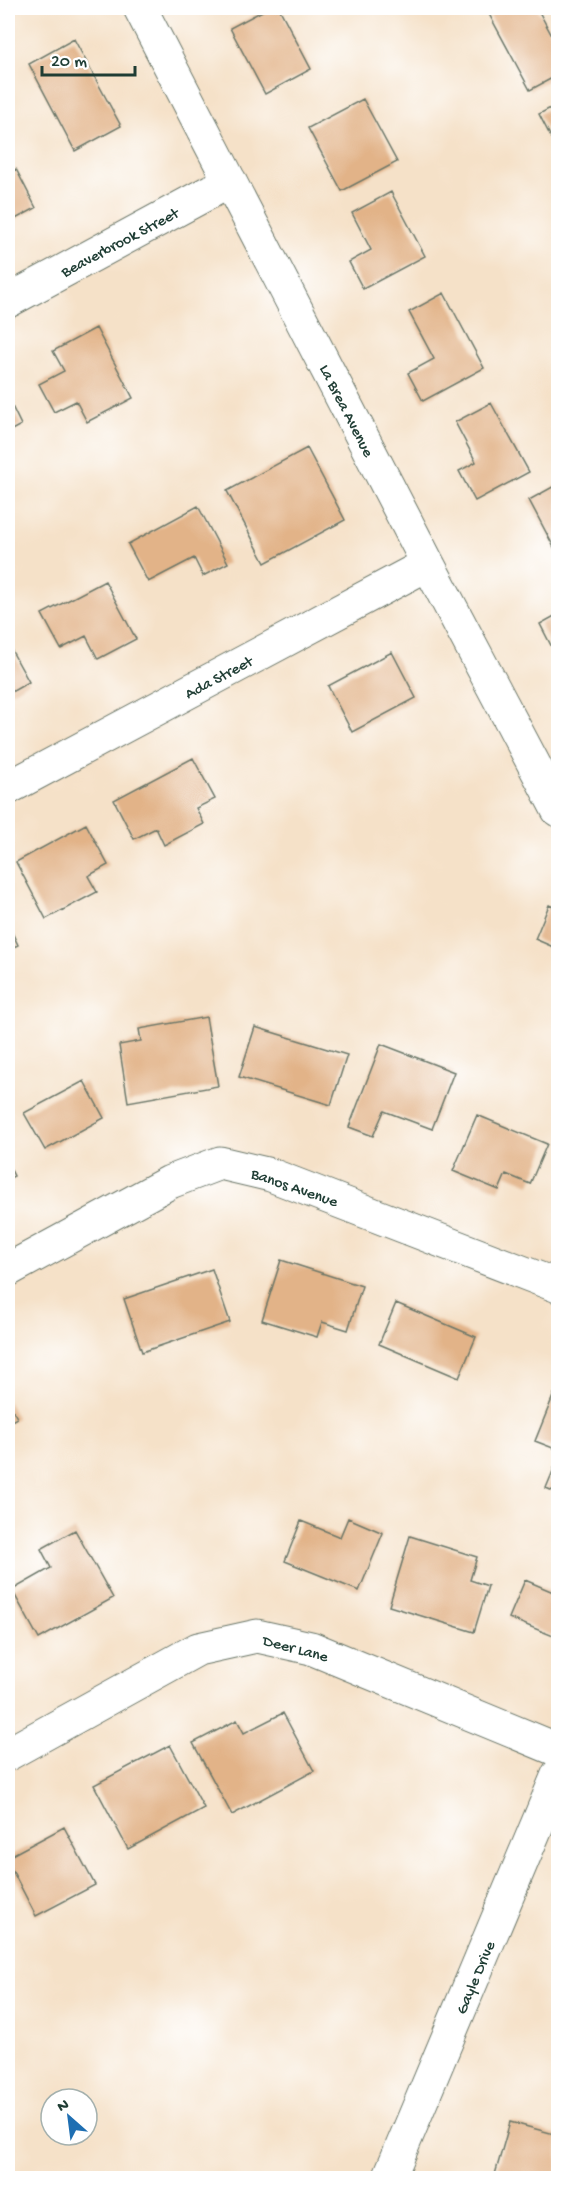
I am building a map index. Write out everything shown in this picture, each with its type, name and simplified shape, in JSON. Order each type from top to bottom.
[{"type":"street","name":"La Brea Avenue","points":[[140,8],[558,810]]},
{"type":"street","name":"Beaverbrook Street","points":[[8,301],[230,181]]},
{"type":"street","name":"Ada Street","points":[[8,788],[428,564]]},
{"type":"street","name":"Banos Avenue","points":[[8,1270],[170,1182],[220,1163],[271,1175],[558,1286]]},
{"type":"street","name":"Deer Lane","points":[[8,1754],[198,1649],[256,1636],[311,1648],[558,1750]]},
{"type":"street","name":"Gayle Drive","points":[[389,2178],[558,1775]]},
{"type":"building","points":[[268,8],[279,8],[311,69],[265,94],[230,28]]},
{"type":"building","points":[[501,8],[537,8],[558,47],[558,75],[530,90],[489,14]]},
{"type":"building","points":[[74,39],[121,126],[75,151],[29,64]]},
{"type":"building","points":[[363,99],[397,162],[342,191],[308,128]]},
{"type":"building","points":[[558,104],[558,151],[539,114]]},
{"type":"building","points":[[16,169],[36,208],[8,223],[8,174]]},
{"type":"building","points":[[391,192],[425,256],[363,289],[349,262],[371,250],[352,213]]},
{"type":"building","points":[[444,293],[484,368],[423,401],[408,373],[434,359],[409,312]]},
{"type":"building","points":[[96,328],[133,398],[87,422],[76,401],[54,412],[39,384],[64,371],[53,351]]},
{"type":"building","points":[[8,398],[21,425],[8,432]]},
{"type":"building","points":[[491,403],[529,472],[475,501],[459,471],[476,462],[455,422]]},
{"type":"building","points":[[307,448],[345,520],[265,563],[227,491]]},
{"type":"building","points":[[558,484],[558,555],[529,500]]},
{"type":"building","points":[[198,506],[228,563],[203,576],[194,558],[148,582],[128,544]]},
{"type":"building","points":[[105,581],[136,639],[98,659],[86,636],[61,649],[42,614]]},
{"type":"building","points":[[558,614],[558,659],[540,624]]},
{"type":"building","points":[[8,644],[29,682],[8,694]]},
{"type":"building","points":[[392,652],[416,698],[352,732],[328,686]]},
{"type":"building","points":[[193,758],[215,799],[196,808],[204,824],[164,845],[156,828],[134,839],[114,800]]},
{"type":"building","points":[[86,824],[108,865],[88,876],[97,892],[46,919],[16,862]]},
{"type":"building","points":[[549,905],[558,909],[558,949],[535,939]]},
{"type":"building","points":[[8,924],[18,945],[8,950]]},
{"type":"building","points":[[206,1017],[218,1086],[128,1102],[119,1045],[141,1041],[139,1029]]},
{"type":"building","points":[[255,1027],[347,1055],[331,1105],[239,1077]]},
{"type":"building","points":[[381,1044],[454,1072],[432,1129],[384,1111],[373,1136],[349,1127]]},
{"type":"building","points":[[84,1081],[104,1118],[45,1150],[24,1113]]},
{"type":"building","points":[[477,1115],[547,1144],[530,1184],[506,1174],[499,1190],[453,1171]]},
{"type":"building","points":[[8,1164],[14,1176],[8,1179]]},
{"type":"building","points":[[281,1260],[362,1286],[348,1330],[322,1322],[317,1337],[262,1320]]},
{"type":"building","points":[[212,1269],[230,1322],[142,1352],[124,1299]]},
{"type":"building","points":[[396,1303],[476,1337],[459,1378],[379,1344]]},
{"type":"building","points":[[554,1394],[558,1395],[558,1450],[535,1441]]},
{"type":"building","points":[[8,1401],[17,1418],[8,1423]]},
{"type":"building","points":[[558,1459],[558,1493],[546,1488]]},
{"type":"building","points":[[348,1518],[383,1533],[359,1591],[285,1561],[301,1521],[340,1537]]},
{"type":"building","points":[[75,1530],[113,1598],[39,1639],[12,1590],[51,1568],[41,1549]]},
{"type":"building","points":[[410,1536],[477,1557],[470,1580],[488,1586],[474,1632],[389,1606]]},
{"type":"building","points":[[525,1580],[558,1594],[558,1638],[509,1618]]},
{"type":"building","points":[[283,1713],[314,1771],[232,1815],[193,1743],[237,1720],[244,1733]]},
{"type":"building","points":[[170,1745],[204,1808],[128,1849],[94,1785]]},
{"type":"building","points":[[64,1827],[95,1885],[36,1916],[8,1862],[8,1857]]},
{"type":"building","points":[[510,2122],[558,2135],[557,2178],[494,2178]]}]
